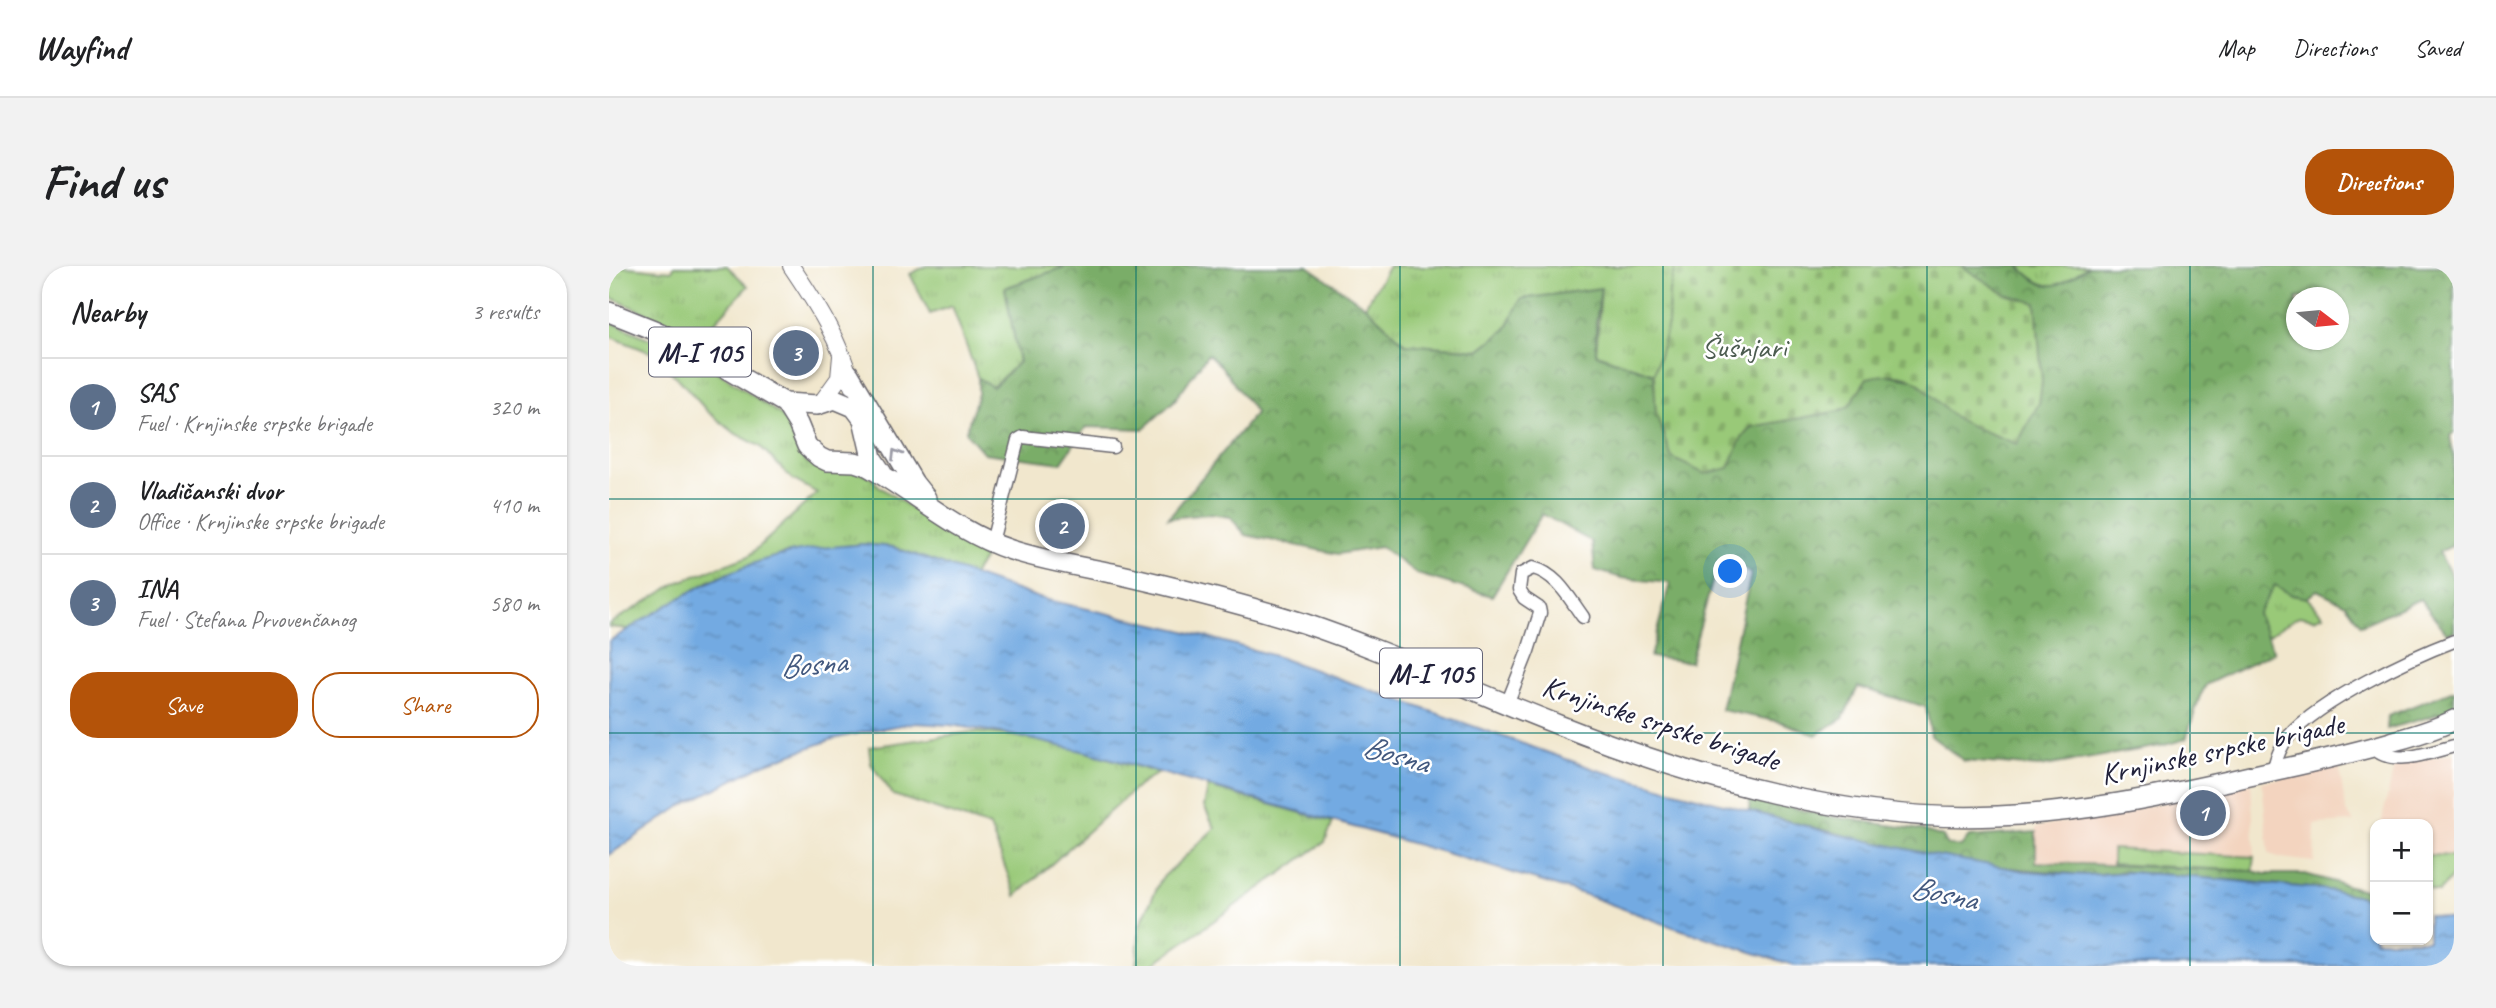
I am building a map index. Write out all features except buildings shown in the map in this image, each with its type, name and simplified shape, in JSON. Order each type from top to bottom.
[{"type":"main road","name":"M-I 105","points":[[609,312],[691,348],[785,404],[804,438],[819,457],[827,461],[844,460],[867,466],[883,475]]},
{"type":"main road","points":[[849,374],[914,483],[935,510]]},
{"type":"main road","name":"M-I 105","points":[[785,404],[819,404],[842,400],[859,412]]},
{"type":"main road","points":[[804,438],[806,419],[819,404]]},
{"type":"main road","points":[[859,412],[872,458],[883,475]]},
{"type":"main road","points":[[844,460],[860,447],[865,433]]},
{"type":"main road","name":"Krnjinske srpske brigade","points":[[883,475],[935,510],[992,542],[1027,554],[1169,586],[1303,623],[1655,760],[1753,787],[1835,804],[1920,814],[1995,817],[2062,811],[2171,794],[2273,770],[2312,764],[2454,720]]},
{"type":"street","points":[[791,266],[840,350],[859,412]]},
{"type":"street","points":[[819,404],[839,378],[840,350]]},
{"type":"street","points":[[992,542],[1018,440],[1023,437],[1113,447]]},
{"type":"street","points":[[1507,704],[1540,613],[1539,608],[1524,598],[1519,590],[1521,574],[1533,568],[1549,574],[1583,617]]},
{"type":"street","points":[[2273,770],[2289,737],[2313,716],[2395,668],[2454,641]]},
{"type":"street","points":[[2373,747],[2387,756],[2400,757],[2454,746]]},
{"type":"shaded area","points":[[2454,754],[2454,842],[2451,843],[2454,856],[2433,855],[2433,819],[2382,819],[2395,763]]},
{"type":"shaded area","points":[[2339,766],[2346,812],[2354,822],[2315,824],[2314,862],[2269,854],[2262,782]]},
{"type":"shaded area","points":[[2251,782],[2255,857],[2112,849],[2112,864],[2036,862],[2036,827],[2153,805]]},
{"type":"green space","points":[[609,266],[672,271],[674,266],[727,266],[748,286],[701,337],[609,297]]},
{"type":"green space","points":[[926,266],[1067,266],[1005,288],[1019,362],[992,387],[978,378],[952,306],[930,314],[910,274]]},
{"type":"green space","points":[[1067,266],[1308,266],[1365,306],[1405,344],[1479,350],[1506,329],[1521,299],[1601,288],[1596,323],[1596,354],[1654,374],[1656,414],[1741,439],[1751,427],[1839,411],[1849,406],[1867,377],[1883,374],[1918,380],[1957,418],[2039,403],[2042,382],[2036,303],[2005,294],[1961,266],[2019,266],[2038,282],[2054,285],[2089,266],[2454,266],[2454,432],[2450,436],[2454,458],[2454,545],[2439,552],[2454,581],[2454,631],[2447,633],[2420,599],[2361,625],[2346,604],[2317,590],[2307,598],[2292,595],[2275,585],[2257,614],[2274,652],[2207,684],[2200,696],[2186,739],[2161,746],[2039,767],[1964,761],[1931,736],[1926,707],[1858,687],[1843,718],[1816,735],[1781,722],[1721,710],[1751,574],[1737,564],[1718,561],[1690,662],[1650,657],[1670,583],[1622,578],[1595,570],[1592,542],[1542,514],[1492,596],[1417,574],[1381,547],[1338,554],[1246,535],[1230,517],[1209,514],[1168,518],[1256,413],[1221,366],[1208,354],[1174,401],[1143,429],[1086,427],[1061,463],[984,453],[966,431],[978,394],[978,378],[993,387],[1019,362],[1005,288]]},
{"type":"green space","points":[[1389,266],[1675,266],[1669,292],[1668,324],[1654,374],[1596,354],[1601,289],[1522,299],[1506,329],[1479,350],[1405,344],[1365,306]]},
{"type":"green space","name":"Šušnjari","points":[[1675,266],[1961,266],[2005,294],[2036,303],[2042,382],[2039,403],[2017,444],[1956,418],[1919,383],[1910,378],[1885,375],[1867,378],[1849,406],[1839,411],[1751,427],[1741,439],[1729,468],[1705,474],[1672,458],[1656,414],[1654,374],[1668,324],[1669,292]]},
{"type":"green space","points":[[2019,266],[2089,266],[2061,283],[2046,285],[2029,276]]},
{"type":"green space","points":[[609,321],[705,363],[781,415],[793,431],[806,462],[829,469],[849,467],[869,476],[880,487],[984,558],[973,575],[893,547],[861,544],[783,554],[711,580],[628,629],[609,627],[609,624],[679,582],[749,556],[817,493],[792,479],[760,446],[736,434],[707,411],[652,353],[609,336]]},
{"type":"green space","points":[[2275,584],[2292,595],[2307,598],[2323,615],[2314,619],[2299,616],[2267,636],[2257,614]]},
{"type":"green space","points":[[2454,690],[2454,710],[2387,729],[2388,716]]},
{"type":"green space","points":[[971,732],[1042,741],[1158,773],[1138,786],[1016,896],[990,827],[893,795],[871,764],[869,747]]},
{"type":"green space","points":[[1208,787],[1333,822],[1325,842],[1150,966],[1136,966],[1140,925],[1161,879],[1215,828],[1204,806]]},
{"type":"green space","points":[[1750,798],[1828,816],[1922,830],[1943,837],[1947,845],[1961,847],[1969,837],[2036,832],[2036,862],[2305,874],[2370,892],[2370,900],[2321,889],[2240,881],[2129,872],[2085,875],[1990,866],[1886,846],[1749,811]]},
{"type":"green space","points":[[2112,849],[2255,857],[2253,871],[2112,864]]},
{"type":"green space","points":[[2433,855],[2454,856],[2454,874],[2439,892],[2433,890]]},
{"type":"water","name":"Bosna","points":[[862,544],[893,547],[1039,598],[1181,630],[1275,656],[1597,770],[1828,832],[2025,871],[2085,875],[2129,872],[2171,875],[2321,889],[2355,895],[2370,900],[2370,945],[2433,945],[2433,916],[2454,919],[2454,966],[1796,966],[1673,927],[1583,894],[1439,851],[1087,752],[1002,733],[950,725],[913,723],[874,730],[833,739],[764,764],[681,806],[609,855],[609,641],[713,580],[758,562],[811,549]]},
{"type":"place","name":"INA","points":[[796,353]]},
{"type":"place","name":"Vladičanski dvor","points":[[1062,526]]},
{"type":"place","name":"SAS","points":[[2203,813]]}]
